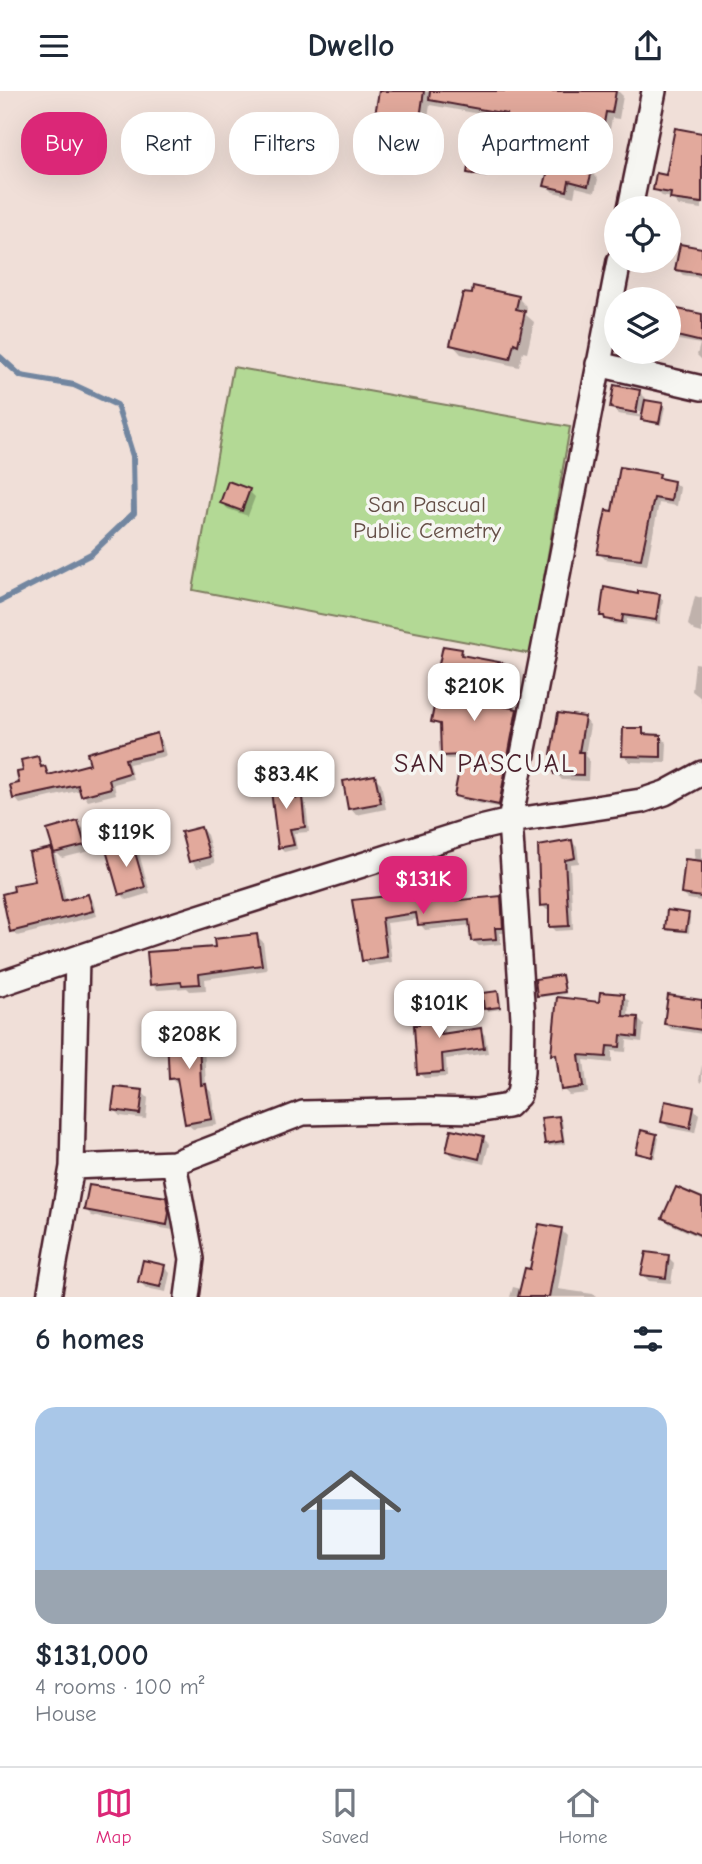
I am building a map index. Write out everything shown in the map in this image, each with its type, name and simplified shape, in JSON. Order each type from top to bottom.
[{"type":"street","points":[[632,196],[654,91]]},
{"type":"street","points":[[72,1167],[174,1163],[303,1113],[476,1111],[508,1107],[519,1095],[523,1030],[510,821],[617,273]]},
{"type":"street","points":[[598,364],[702,388]]},
{"type":"street","points":[[0,984],[471,830],[510,821],[640,801],[665,793],[702,773]]},
{"type":"street","points":[[49,1297],[72,1167],[77,958]]},
{"type":"street","points":[[174,1163],[192,1259],[187,1297]]},
{"type":"green space","name":"San Pascual Public Cemetry","points":[[233,367],[570,427],[531,654],[193,590]]},
{"type":"building","points":[[379,91],[424,91],[421,112],[376,112]]},
{"type":"building","points":[[430,91],[616,91],[612,112],[496,112],[429,100]]},
{"type":"building","points":[[675,128],[702,133],[702,203],[681,200],[681,196],[670,196],[671,193],[653,190],[656,173],[666,175]]},
{"type":"building","points":[[547,175],[591,175],[588,186],[569,181],[567,191],[544,186]]},
{"type":"building","points":[[681,244],[702,248],[702,274],[681,271]]},
{"type":"building","points":[[473,286],[519,296],[516,309],[525,311],[518,345],[514,343],[510,359],[450,345],[463,293],[472,294]]},
{"type":"building","points":[[681,310],[702,314],[702,342],[681,337]]},
{"type":"building","points":[[614,385],[640,390],[636,413],[610,408]]},
{"type":"building","points":[[645,400],[663,403],[659,423],[641,420]]},
{"type":"building","points":[[620,467],[660,474],[659,478],[674,481],[671,501],[654,498],[641,559],[597,554],[606,510],[612,511]]},
{"type":"building","points":[[228,481],[250,489],[242,511],[220,503]]},
{"type":"building","points":[[604,587],[638,594],[638,591],[660,594],[656,620],[623,615],[622,622],[600,616]]},
{"type":"building","points":[[443,646],[462,649],[461,655],[504,663],[502,675],[508,676],[502,706],[517,709],[499,805],[454,796],[462,755],[441,756],[440,724],[431,722],[437,692],[433,691]]},
{"type":"building","points":[[558,713],[585,717],[579,752],[583,752],[583,775],[554,774],[555,754],[551,754]]},
{"type":"building","points":[[623,728],[643,728],[643,734],[661,735],[661,757],[622,756]]},
{"type":"building","points":[[157,733],[161,751],[125,759],[129,773],[109,779],[111,788],[81,796],[78,785],[13,799],[10,785],[19,783],[17,772],[23,771],[21,760],[38,756],[41,767],[45,766],[48,775],[90,764],[87,753]]},
{"type":"building","points":[[375,775],[381,803],[348,809],[343,781]]},
{"type":"building","points":[[294,780],[296,798],[302,797],[305,827],[290,829],[294,845],[278,848],[270,782]]},
{"type":"building","points":[[78,821],[85,845],[54,853],[47,830]]},
{"type":"building","points":[[201,827],[210,857],[189,862],[181,832]]},
{"type":"building","points":[[572,840],[575,858],[565,860],[569,926],[549,927],[549,905],[540,906],[538,846]]},
{"type":"building","points":[[132,842],[145,887],[119,895],[106,850]]},
{"type":"building","points":[[51,848],[62,901],[88,894],[93,911],[10,932],[2,894],[14,891],[13,885],[35,881],[29,853]]},
{"type":"building","points":[[685,859],[702,861],[702,897],[681,894]]},
{"type":"building","points":[[431,883],[432,890],[437,889],[439,902],[501,896],[503,928],[495,928],[496,939],[471,941],[469,920],[418,925],[416,913],[382,918],[387,957],[362,961],[352,900],[413,893],[412,886]]},
{"type":"building","points":[[667,910],[689,913],[686,931],[665,929]]},
{"type":"building","points":[[257,934],[262,965],[199,974],[200,984],[182,985],[181,982],[150,985],[147,952],[215,947],[214,939]]},
{"type":"building","points":[[562,975],[565,992],[537,996],[535,979]]},
{"type":"building","points":[[498,991],[500,1007],[484,1009],[482,993]]},
{"type":"building","points":[[600,992],[624,994],[623,1016],[638,1017],[637,1037],[621,1035],[620,1047],[607,1046],[606,1057],[579,1055],[583,1087],[561,1090],[556,1054],[551,1055],[557,997],[599,1002]]},
{"type":"building","points":[[668,995],[702,1000],[702,1030],[664,1024]]},
{"type":"building","points":[[432,998],[436,1024],[440,1024],[441,1034],[481,1028],[484,1048],[442,1054],[443,1072],[417,1074],[414,1025],[419,1025],[416,1000]]},
{"type":"building","points":[[198,1017],[201,1085],[206,1084],[212,1119],[185,1124],[177,1078],[169,1079],[167,1036],[181,1036],[180,1018]]},
{"type":"building","points":[[115,1087],[143,1090],[140,1114],[112,1110]]},
{"type":"building","points":[[665,1101],[694,1107],[690,1128],[661,1122]]},
{"type":"building","points":[[559,1116],[563,1141],[545,1144],[541,1118]]},
{"type":"building","points":[[451,1129],[484,1136],[479,1159],[446,1151]]},
{"type":"building","points":[[641,1130],[657,1134],[652,1157],[636,1153]]},
{"type":"building","points":[[89,1185],[166,1197],[169,1213],[167,1225],[84,1210]]},
{"type":"building","points":[[676,1187],[702,1198],[702,1236],[662,1218]]},
{"type":"building","points":[[539,1224],[562,1228],[549,1297],[518,1297],[525,1268],[530,1269]]},
{"type":"building","points":[[646,1252],[669,1255],[666,1278],[641,1275]]},
{"type":"building","points":[[143,1260],[165,1265],[160,1287],[138,1282]]},
{"type":"waterway","points":[[0,357],[21,376],[74,385],[117,405],[133,456],[134,513],[91,554],[0,601]]},
{"type":"district","name":"SAN PASCUAL","points":[[485,764]]}]
